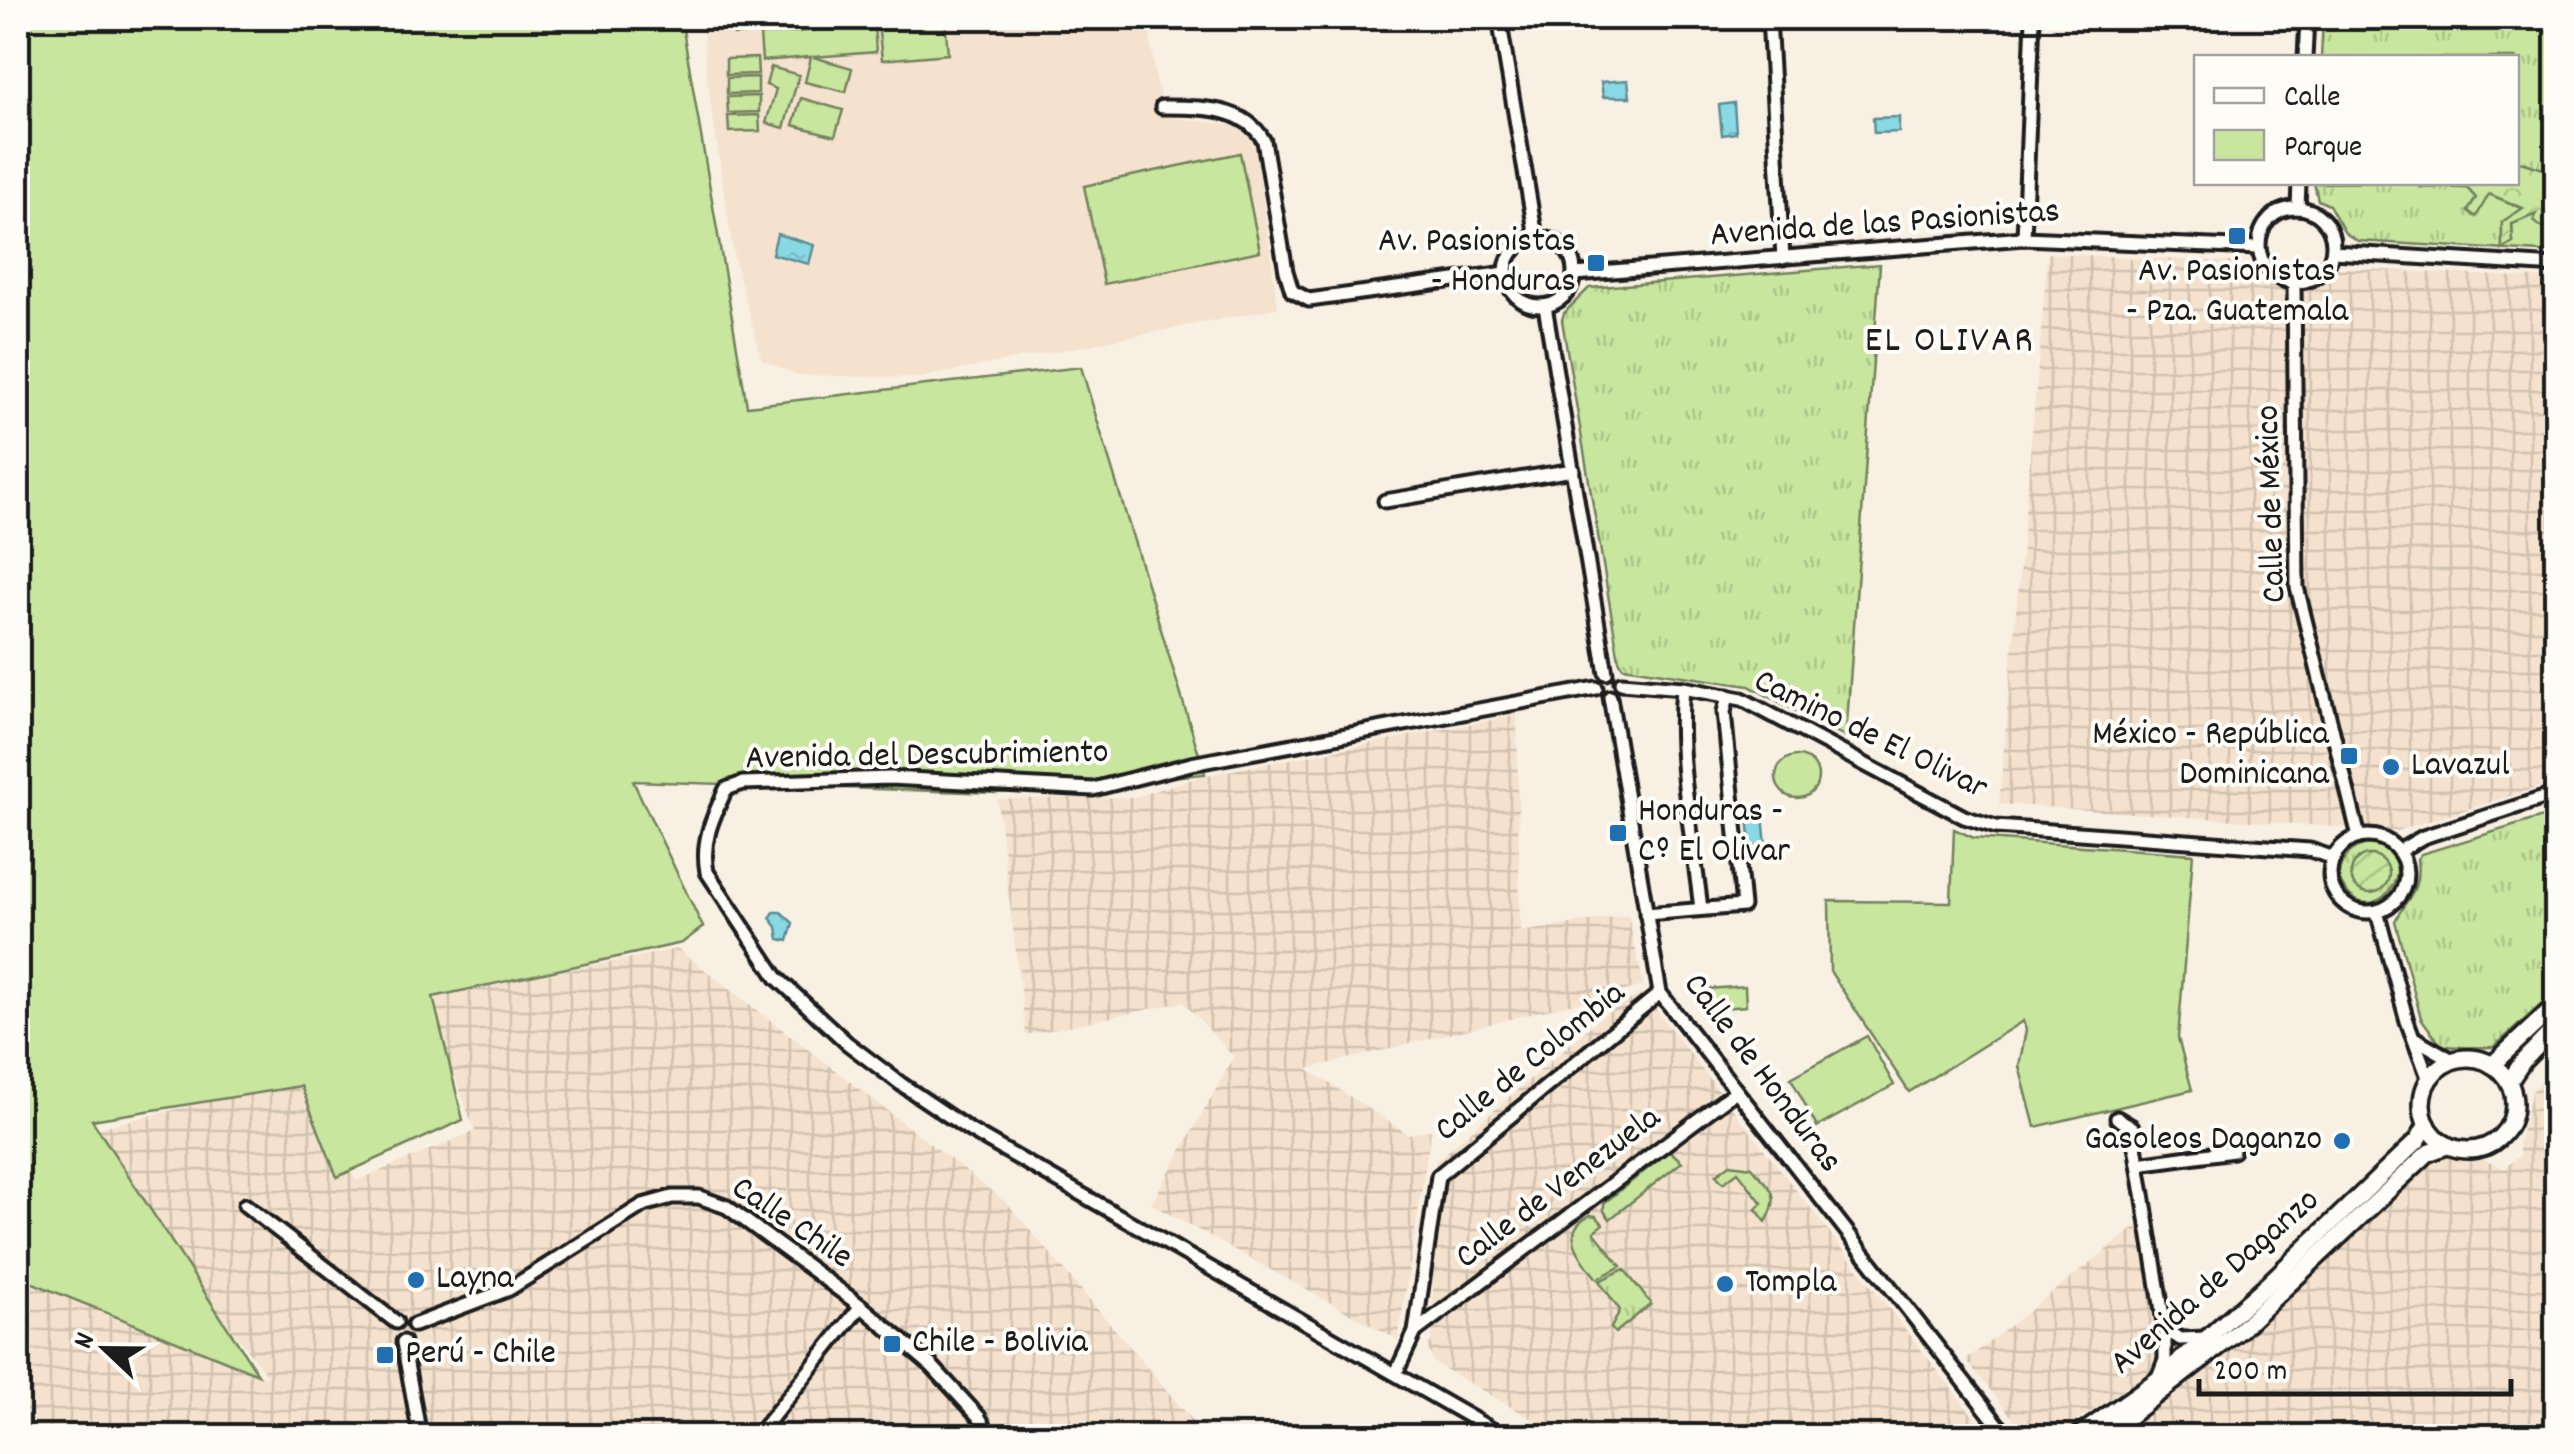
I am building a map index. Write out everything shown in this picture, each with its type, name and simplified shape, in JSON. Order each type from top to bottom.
[{"type":"main road","points":[[2492,1065],[2556,1006]]},
{"type":"main road","points":[[2508,1082],[2523,1060],[2556,1028]]},
{"type":"main road","points":[[2467,1058],[2492,1065],[2508,1082],[2514,1098],[2514,1114],[2507,1130],[2480,1149],[2447,1146],[2426,1124],[2422,1102],[2429,1080],[2454,1061],[2467,1058]]},
{"type":"main road","name":"Avenida de Daganzo","points":[[2078,1436],[2157,1380],[2271,1281],[2405,1152],[2426,1124]]},
{"type":"main road","name":"Avenida de Daganzo","points":[[2103,1436],[2239,1331],[2428,1153],[2447,1146]]},
{"type":"street","points":[[1500,18],[1536,238]]},
{"type":"street","points":[[1769,18],[1782,258]]},
{"type":"street","points":[[2024,238],[2033,18]]},
{"type":"street","points":[[2305,55],[2307,18]]},
{"type":"street","points":[[1162,107],[1235,114],[1255,124],[1264,141],[1292,291],[1309,300],[1506,272]]},
{"type":"street","points":[[2298,208],[2299,185]]},
{"type":"street","points":[[2298,208],[2321,217],[2329,227],[2333,252],[2324,271],[2305,282],[2294,283],[2266,268],[2258,248],[2260,235],[2274,214],[2298,208]]},
{"type":"street","points":[[1536,238],[1556,241],[1564,247],[1575,274],[1566,296],[1545,306],[1534,306],[1514,294],[1506,272],[1507,262],[1518,246],[1536,238]]},
{"type":"street","name":"Avenida de las Pasionistas","points":[[1575,274],[2024,238],[2258,248]]},
{"type":"street","points":[[2333,252],[2556,266]]},
{"type":"street","name":"Calle de México","points":[[2294,283],[2298,586],[2359,837]]},
{"type":"street","points":[[1545,306],[1606,673]]},
{"type":"street","points":[[1386,501],[1572,470]]},
{"type":"street","points":[[1606,673],[1613,673],[1621,683],[1616,695],[1610,697],[1599,694],[1596,688],[1600,676],[1606,673]]},
{"type":"street","name":"Camino de El Olivar","points":[[1621,683],[1684,688],[1742,699],[1964,817],[1996,827],[2310,850],[2334,858]]},
{"type":"street","name":"Avenida del Descubrimiento","points":[[1503,1436],[971,1131],[847,1044],[777,978],[717,889],[707,872],[703,853],[726,789],[744,784],[890,778],[1093,788],[1191,764],[1596,688]]},
{"type":"street","points":[[1684,688],[1687,788],[1701,909]]},
{"type":"street","points":[[1646,914],[1743,906],[1724,712],[1728,696]]},
{"type":"street","name":"Calle de Honduras","points":[[1610,697],[1660,992],[2001,1431],[2013,1436]]},
{"type":"street","points":[[2399,851],[2423,838],[2556,794]]},
{"type":"street","points":[[2359,837],[2380,837],[2399,851],[2407,874],[2405,886],[2390,906],[2378,911],[2354,909],[2337,895],[2332,884],[2334,858],[2341,847],[2359,837]]},
{"type":"street","points":[[2378,911],[2408,1021],[2429,1080]]},
{"type":"street","name":"Calle de Colombia","points":[[1416,1332],[1438,1176],[1660,992]]},
{"type":"street","points":[[2416,1040],[2454,1061]]},
{"type":"street","name":"Calle de Venezuela","points":[[1416,1332],[1736,1091]]},
{"type":"street","points":[[2118,1118],[2132,1127],[2165,1328],[2164,1360],[2157,1380]]},
{"type":"street","points":[[2138,1164],[2233,1152]]},
{"type":"street","name":"Calle Chile","points":[[414,1325],[509,1290],[643,1205],[687,1196],[726,1208],[862,1306],[932,1366],[979,1417],[990,1436]]},
{"type":"street","points":[[246,1205],[396,1322]]},
{"type":"street","points":[[756,1436],[862,1306]]},
{"type":"street","points":[[396,1322],[405,1318],[414,1325],[414,1335],[403,1342]]},
{"type":"street","points":[[396,1322],[394,1335],[403,1342],[420,1436]]},
{"type":"street","points":[[2165,1328],[2180,1339],[2207,1338]]},
{"type":"street","points":[[1396,1372],[1416,1332]]},
{"type":"shaded area","points":[[702,18],[1148,18],[1156,82],[1167,117],[1234,125],[1249,135],[1256,149],[1278,308],[919,378],[797,375],[762,360],[734,258],[706,72]]},
{"type":"shaded area","points":[[2048,253],[2556,279],[2556,782],[2396,831],[1999,804]]},
{"type":"shaded area","points":[[1517,715],[1520,932],[1628,915],[1644,986],[1307,1069],[1408,1134],[1431,1130],[1398,1340],[1151,1204],[1234,1057],[1183,1002],[1026,1035],[997,799],[1135,797],[1202,776]]},
{"type":"shaded area","points":[[678,949],[1007,1203],[1206,1436],[18,1436],[18,1274],[269,1378],[81,1132],[307,1078],[356,1181],[475,1131],[425,998]]},
{"type":"shaded area","points":[[1643,993],[1989,1436],[1562,1436],[1434,1363],[1428,1348],[1432,1339],[1435,1162],[1603,1015]]},
{"type":"shaded area","points":[[2556,1068],[2556,1436],[2103,1436],[2447,1146],[2504,1168],[2520,1155],[2518,1144],[2532,1091]]},
{"type":"shaded area","points":[[2141,1223],[2161,1351],[2154,1369],[2056,1435],[2027,1436],[1966,1360]]},
{"type":"green space","points":[[18,18],[681,18],[747,406],[1081,367],[1205,774],[997,793],[633,781],[703,927],[682,943],[433,997],[463,1120],[337,1177],[301,1086],[92,1120],[258,1374],[18,1277]]},
{"type":"green space","points":[[723,18],[935,18],[734,35],[733,24]]},
{"type":"green space","points":[[945,18],[948,54],[882,60],[878,24]]},
{"type":"green space","points":[[2323,18],[2556,18],[2556,173],[2519,162],[2519,55],[2321,55]]},
{"type":"green space","points":[[874,25],[876,52],[813,57],[852,68],[846,92],[805,82],[811,57],[762,61],[760,35]]},
{"type":"green space","points":[[757,58],[758,74],[726,75],[726,59]]},
{"type":"green space","points":[[771,67],[799,75],[784,128],[766,123],[776,89],[766,85]]},
{"type":"green space","points":[[758,77],[758,93],[727,94],[727,78]]},
{"type":"green space","points":[[759,96],[759,112],[728,113],[727,97]]},
{"type":"green space","points":[[801,98],[843,110],[835,136],[793,125]]},
{"type":"green space","points":[[759,115],[760,131],[729,132],[728,116]]},
{"type":"green space","points":[[1240,153],[1260,251],[1104,284],[1084,186]]},
{"type":"green space","points":[[2519,162],[2556,173],[2556,224],[2543,228],[2533,221],[2536,214],[2512,224],[2513,243],[2502,250],[2502,222],[2523,208],[2489,194],[2476,217],[2468,211],[2476,198],[2467,188],[2420,187],[2519,185]]},
{"type":"green space","points":[[2314,185],[2467,188],[2476,198],[2489,194],[2524,209],[2502,222],[2502,249],[2513,242],[2512,224],[2538,213],[2556,224],[2556,253],[2358,241],[2345,233],[2329,205],[2318,200]]},
{"type":"green space","points":[[1880,264],[1846,737],[1749,686],[1623,667],[1562,320],[1564,313],[1589,288]]},
{"type":"green space","points":[[1797,756],[1812,762],[1818,777],[1812,792],[1797,798],[1782,792],[1776,777],[1782,762]]},
{"type":"green space","points":[[2556,813],[2556,991],[2494,1047],[2440,1044],[2421,1018],[2395,921],[2415,886],[2417,859],[2421,854]]},
{"type":"green space","points":[[1954,829],[1974,838],[2193,854],[2178,1038],[2192,1090],[2035,1127],[2019,1066],[2026,1030],[2023,1021],[1909,1092],[1830,971],[1829,901],[1951,902]]},
{"type":"green space","points":[[2367,844],[2386,850],[2395,860],[2397,873],[2392,886],[2372,902],[2359,901],[2341,883],[2343,862]],"holes":[[[2369,855],[2385,863],[2367,892],[2356,887],[2351,875],[2358,859]]]},
{"type":"green space","points":[[2370,855],[2383,861],[2389,874],[2383,887],[2370,893],[2357,887],[2351,874],[2357,861]]},
{"type":"green space","points":[[1745,986],[1746,1006],[1710,1009],[1708,989]]},
{"type":"green space","points":[[1867,1036],[1894,1085],[1817,1127],[1791,1078]]},
{"type":"green space","points":[[1670,1151],[1682,1162],[1610,1219],[1604,1203]]},
{"type":"green space","points":[[1730,1164],[1752,1167],[1769,1187],[1774,1198],[1766,1222],[1756,1209],[1762,1203],[1738,1172],[1723,1183],[1716,1175]]},
{"type":"green space","points":[[1590,1215],[1603,1224],[1594,1232],[1621,1266],[1597,1279],[1579,1254],[1574,1237],[1580,1222]]},
{"type":"green space","points":[[1624,1269],[1651,1304],[1615,1333],[1611,1328],[1620,1310],[1599,1281]]},
{"type":"water","points":[[1628,80],[1630,97],[1603,97],[1601,82]]},
{"type":"water","points":[[1734,103],[1736,133],[1722,135],[1719,105]]},
{"type":"water","points":[[1899,117],[1899,132],[1874,133],[1873,118]]},
{"type":"water","points":[[777,234],[814,245],[809,264],[772,254]]},
{"type":"water","points":[[1763,815],[1766,846],[1751,847],[1748,816]]},
{"type":"water","points":[[774,912],[781,912],[793,923],[788,941],[779,939],[770,918]]},
{"type":"place","name":"Av. Pasionistas - Pza. Guatemala","points":[[2237,236]]},
{"type":"place","name":"Av. Pasionistas - Honduras","points":[[1596,263]]},
{"type":"place","name":"México - República Dominicana","points":[[2349,756]]},
{"type":"place","name":"Lavazul","points":[[2391,767]]},
{"type":"place","name":"Honduras - Cº El Olivar","points":[[1618,833]]},
{"type":"place","name":"Gasoleos Daganzo","points":[[2342,1141]]},
{"type":"place","name":"Layna","points":[[416,1280]]},
{"type":"place","name":"Tompla","points":[[1725,1284]]},
{"type":"place","name":"Chile - Bolivia","points":[[892,1344]]},
{"type":"place","name":"Perú - Chile","points":[[385,1355]]},
{"type":"district","name":"EL OLIVAR","points":[[1950,342]]}]
